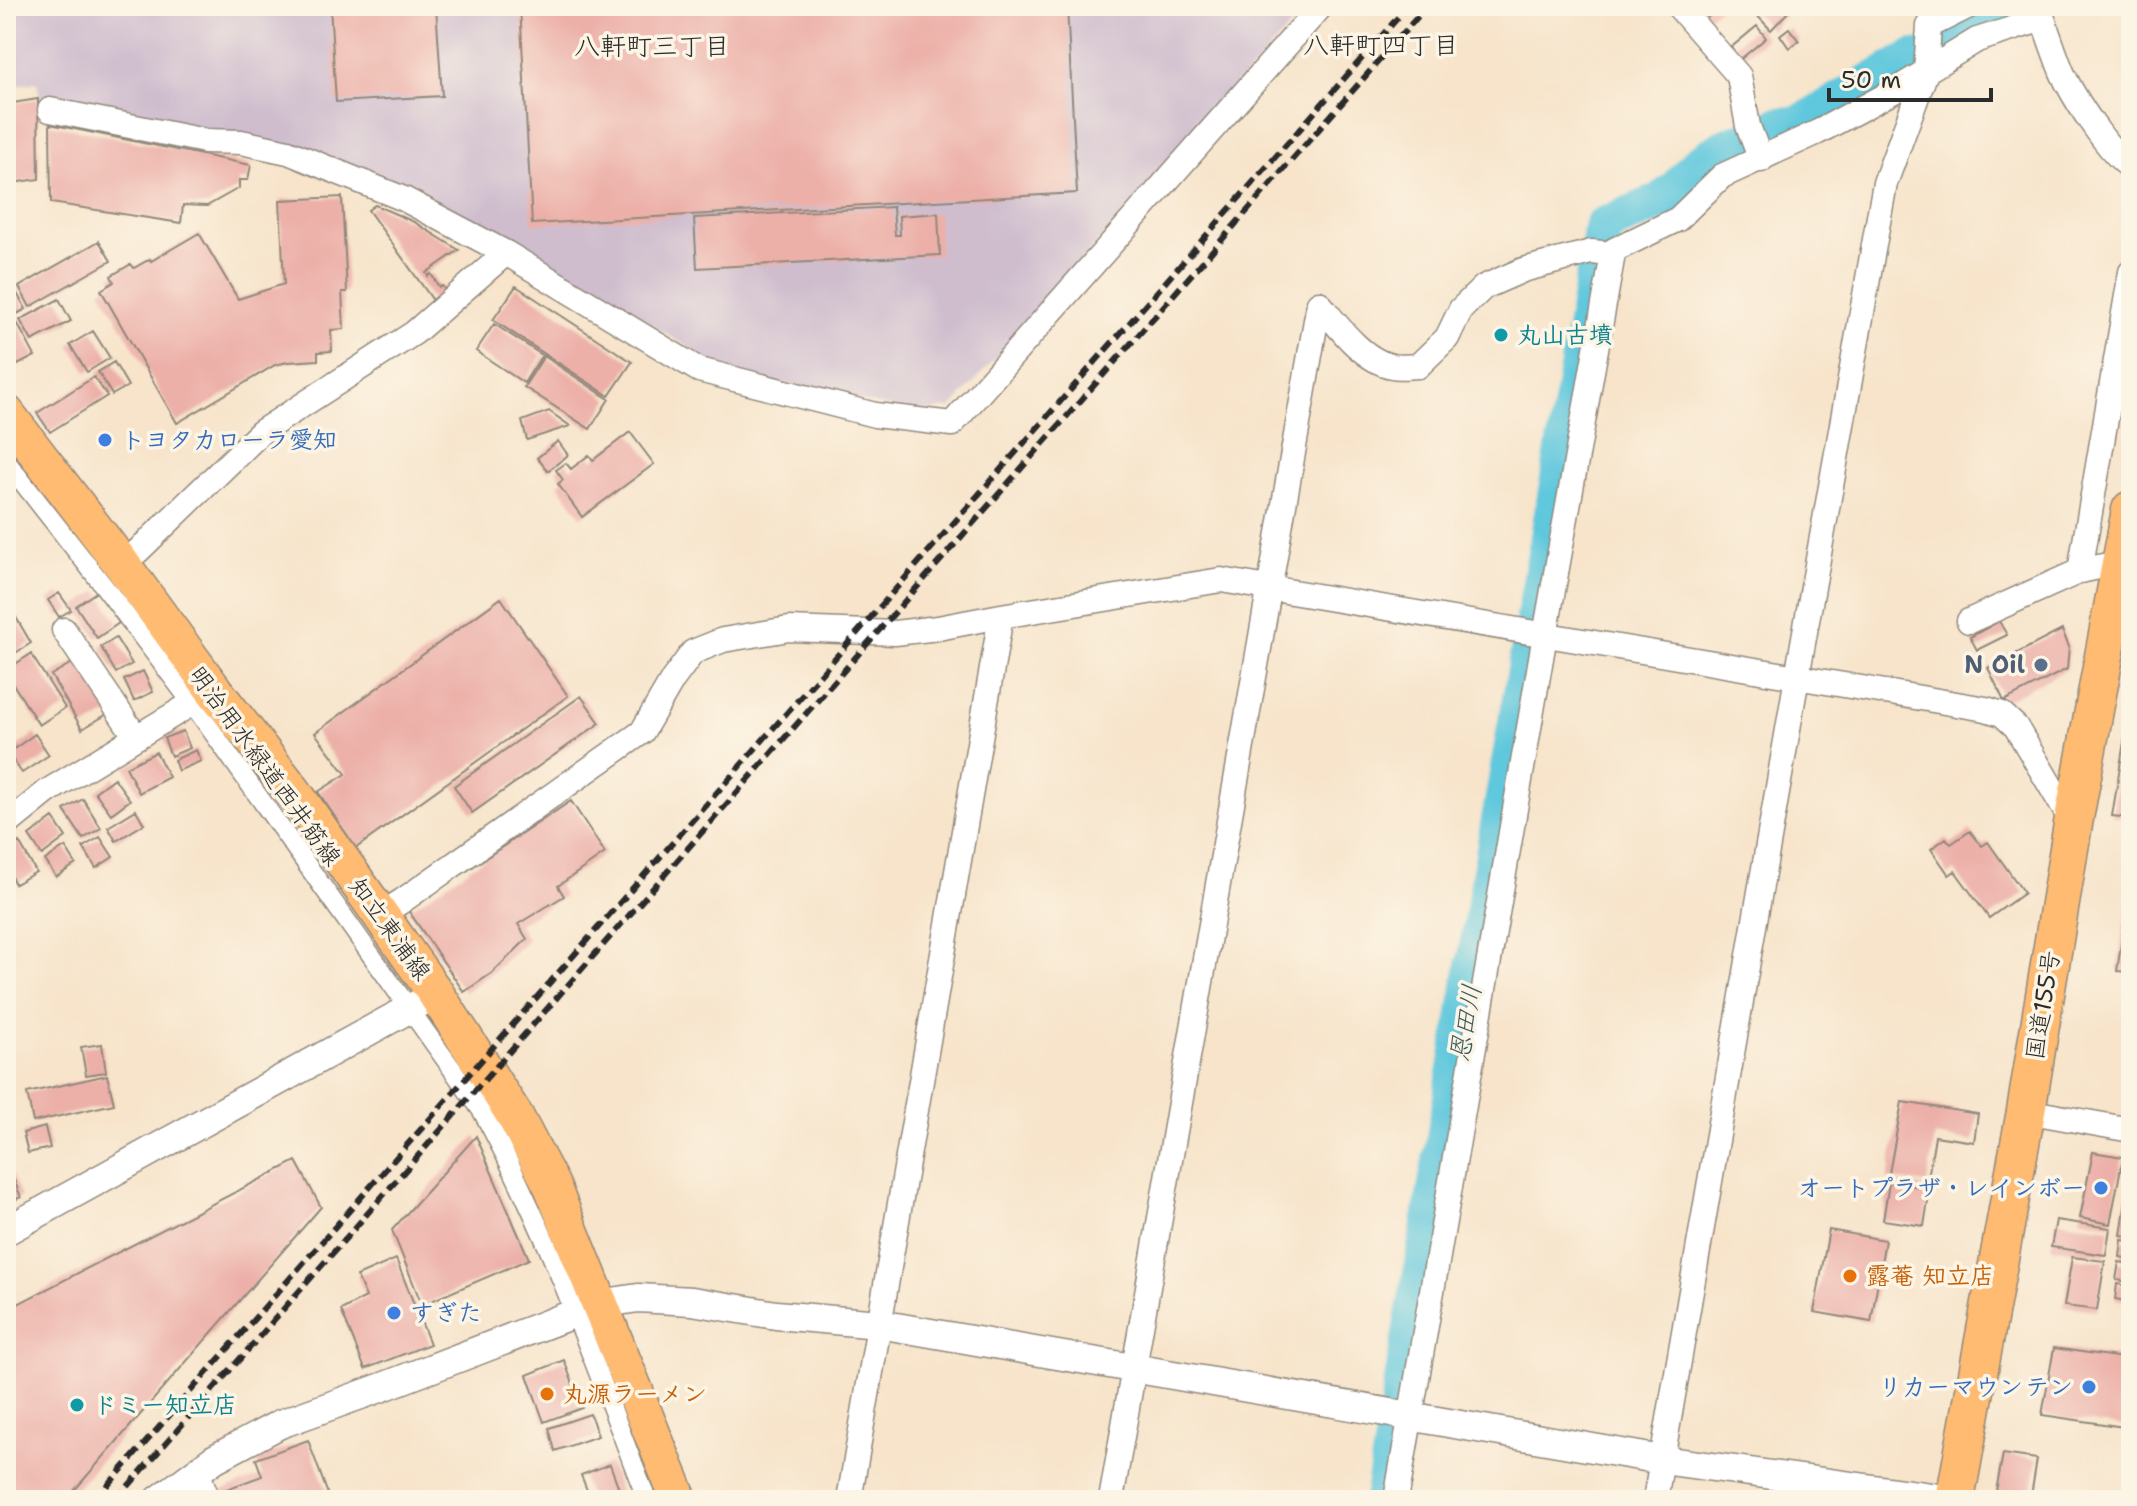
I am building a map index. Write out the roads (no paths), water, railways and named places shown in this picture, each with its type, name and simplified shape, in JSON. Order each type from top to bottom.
[{"type":"highway","name":"国道155号","points":[[1954,1500],[2026,1111],[2073,824],[2131,510]]},
{"type":"main road","name":"知立東浦線","points":[[6,413],[121,563],[203,697],[293,791],[380,915],[422,1001],[515,1116],[552,1186],[587,1309],[679,1500]]},
{"type":"street","points":[[50,110],[205,141],[241,142],[288,152],[404,199],[506,253],[699,370],[875,415],[952,424],[1321,6]]},
{"type":"street","points":[[1678,6],[1739,76],[1748,126],[1761,160]]},
{"type":"street","points":[[1655,1500],[1885,183],[1926,72],[1929,26],[1969,6]]},
{"type":"street","points":[[1111,1500],[1319,303],[1340,331],[1370,357],[1391,366],[1418,366],[1447,338],[1461,309],[1484,287],[1523,270],[1614,250],[1678,219],[1722,176],[1761,160],[1882,98],[1977,40],[2043,19],[2064,76],[2096,129],[2122,162],[2131,167]]},
{"type":"street","points":[[121,563],[138,551],[261,432],[414,333],[506,253]]},
{"type":"street","points":[[1396,1500],[1545,635],[1604,254]]},
{"type":"street","points":[[2080,571],[2131,272]]},
{"type":"street","name":"明治用水緑道西井筋線","points":[[6,461],[103,585],[203,697],[422,1001]]},
{"type":"street","points":[[1969,621],[2080,571],[2122,562]]},
{"type":"street","points":[[380,915],[642,732],[693,652],[723,640],[789,629],[895,633],[938,628],[1221,580],[1986,709],[2002,714],[2016,727],[2073,824]]},
{"type":"street","points":[[849,1500],[1001,616]]},
{"type":"street","points":[[64,630],[136,737]]},
{"type":"street","points":[[6,825],[48,791],[203,697]]},
{"type":"street","points":[[6,1231],[422,1001]]},
{"type":"street","points":[[2026,1111],[2131,1130]]},
{"type":"street","points":[[159,1500],[214,1459],[280,1424],[587,1309],[638,1298],[692,1301],[776,1315],[879,1324],[1662,1460],[1954,1500]]},
{"type":"street","points":[[587,1309],[647,1500]]},
{"type":"street","points":[[197,1471],[208,1500]]},
{"type":"waterway","name":"恩田川","points":[[1939,42],[1977,16],[2006,6]]},
{"type":"waterway","name":"恩田川","points":[[1756,134],[1777,126],[1798,125],[1914,58]]},
{"type":"waterway","name":"恩田川","points":[[1534,623],[1603,226],[1662,201],[1698,164],[1748,138]]},
{"type":"waterway","name":"恩田川","points":[[1399,1404],[1531,641]]},
{"type":"waterway","name":"恩田川","points":[[1383,1500],[1396,1424]]},
{"type":"railway","points":[[95,1500],[1408,6]]},
{"type":"railway","points":[[116,1500],[1427,6]]},
{"type":"place","name":"丸山古墳","points":[[1501,335]]},
{"type":"place","name":"トヨタカローラ愛知","points":[[105,440]]},
{"type":"place","name":"N Oil","points":[[2041,665]]},
{"type":"place","name":"オートプラザ・レインボー","points":[[2101,1188]]},
{"type":"place","name":"露菴 知立店","points":[[1850,1276]]},
{"type":"place","name":"すぎた","points":[[394,1313]]},
{"type":"place","name":"リカーマウンテン","points":[[2089,1387]]},
{"type":"place","name":"丸源ラーメン","points":[[547,1394]]},
{"type":"place","name":"ドミー知立店","points":[[77,1405]]},
{"type":"district","name":"八軒町四丁目","points":[[1381,44]]},
{"type":"district","name":"八軒町三丁目","points":[[652,45]]}]
